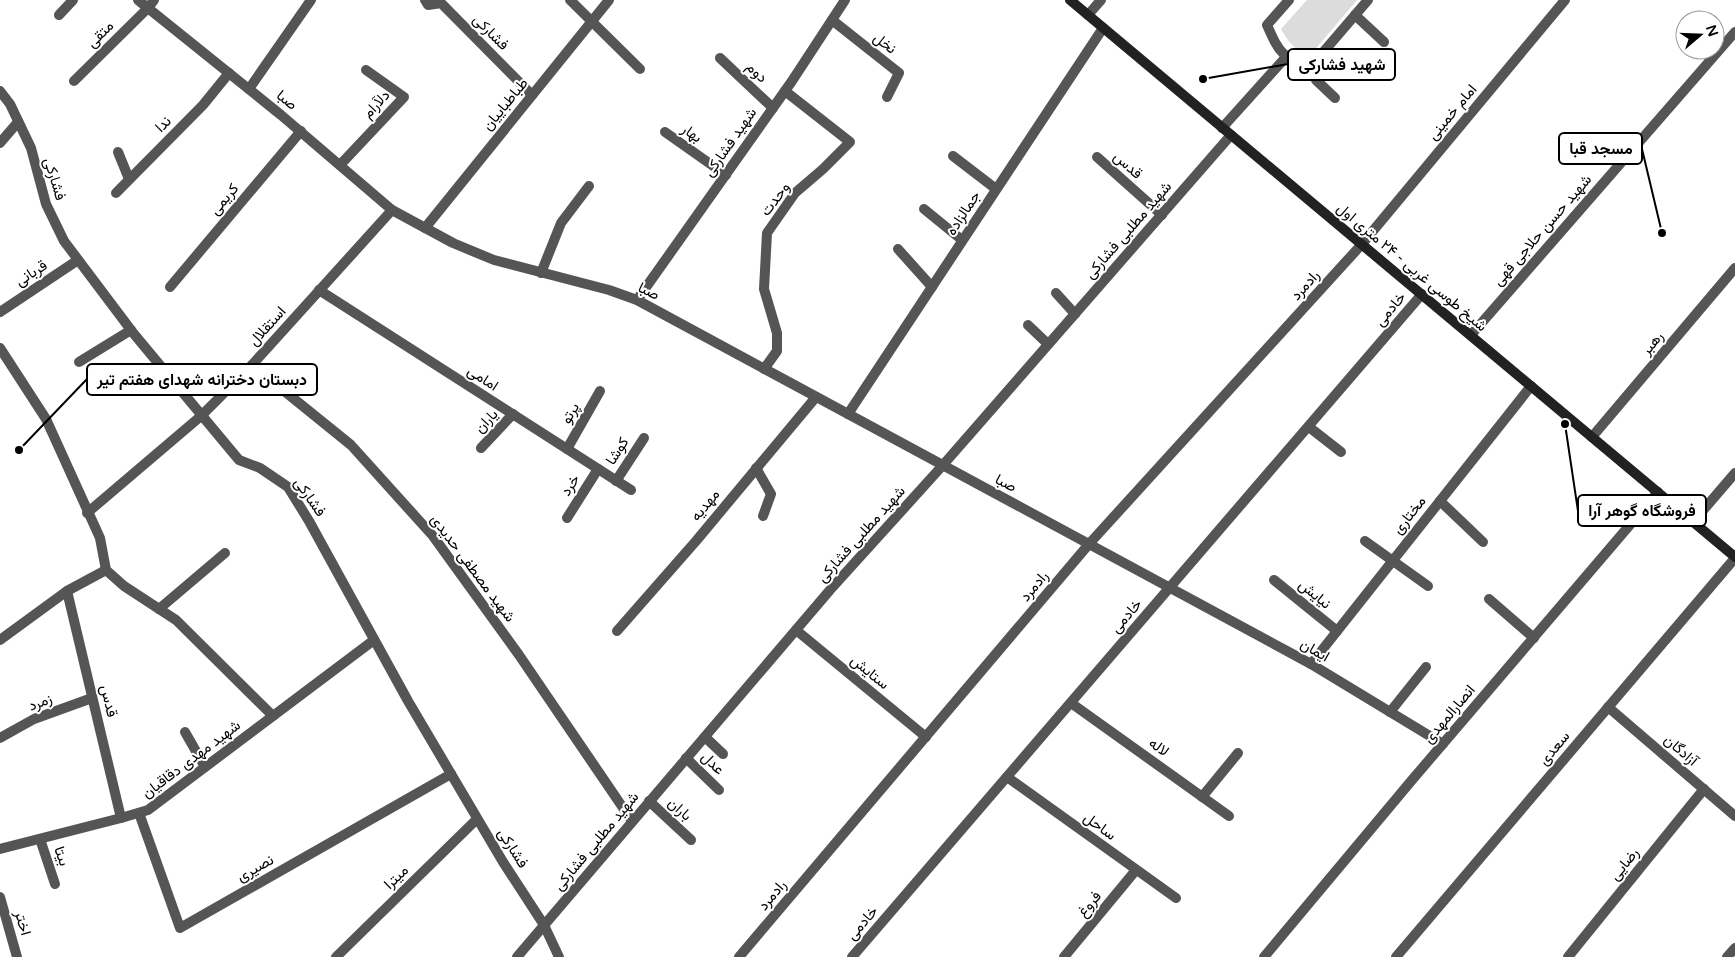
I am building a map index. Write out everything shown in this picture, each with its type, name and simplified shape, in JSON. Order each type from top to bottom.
[{"type":"main road","name":"شیخ طوسی غربی - ۲۴ متری اول","points":[[1070,0],[1735,558]]},
{"type":"street","points":[[59,15],[73,0]]},
{"type":"street","name":"صبا","points":[[138,0],[151,4],[229,73],[301,131],[392,210],[453,243],[494,260],[610,290],[637,300],[1170,588]]},
{"type":"street","points":[[249,89],[312,0]]},
{"type":"street","name":"فشارکی","points":[[425,0],[428,5],[441,3],[532,95]]},
{"type":"street","points":[[570,0],[640,69]]},
{"type":"street","name":"طباطباییان","points":[[425,228],[609,0]]},
{"type":"street","name":"شهید فشارکی","points":[[637,300],[785,91],[845,0]]},
{"type":"street","points":[[1088,15],[1101,0]]},
{"type":"street","points":[[1289,0],[1267,25],[1276,44],[1286,57],[1300,63],[1313,64]]},
{"type":"street","points":[[1313,64],[1368,0]]},
{"type":"street","name":"امام خمینی","points":[[1362,244],[1565,0]]},
{"type":"street","name":"متقی","points":[[74,81],[151,4]]},
{"type":"street","points":[[1355,15],[1384,42]]},
{"type":"street","name":"نخل","points":[[832,20],[899,73],[887,97]]},
{"type":"street","name":"جمالزاده","points":[[848,414],[1103,28]]},
{"type":"street","name":"شهید حسن حلاجی قهی","points":[[1471,335],[1735,32]]},
{"type":"street","points":[[1222,128],[1286,57]]},
{"type":"street","name":"دوم","points":[[720,58],[773,108]]},
{"type":"street","points":[[1313,64],[1316,80],[1335,98]]},
{"type":"street","name":"دلآرام","points":[[340,165],[404,96],[366,70]]},
{"type":"street","name":"ندا","points":[[116,193],[203,106],[229,73]]},
{"type":"street","name":"فشارکی","points":[[0,91],[10,104],[31,148],[46,204],[64,241],[131,330],[239,460],[260,468],[288,487],[309,520],[374,640],[477,819],[544,925],[559,957]]},
{"type":"street","name":"وحدت","points":[[764,369],[776,351],[778,333],[764,289],[768,233],[795,194],[850,142],[785,91]]},
{"type":"street","points":[[0,143],[18,122]]},
{"type":"street","name":"کریمی","points":[[170,287],[301,131]]},
{"type":"street","name":"بهار","points":[[665,132],[726,175]]},
{"type":"street","name":"شهید مطلبی فشارکی","points":[[517,957],[796,630],[943,465],[1231,135]]},
{"type":"street","points":[[118,152],[129,179]]},
{"type":"street","points":[[953,156],[996,189]]},
{"type":"street","name":"قدس","points":[[1098,157],[1162,215]]},
{"type":"street","points":[[541,273],[561,223],[589,186]]},
{"type":"street","name":"استقلال","points":[[87,513],[201,416],[252,366],[392,210]]},
{"type":"street","points":[[924,210],[962,240]]},
{"type":"street","name":"رادمرد","points":[[739,957],[1090,544],[1362,244]]},
{"type":"street","points":[[898,249],[932,287]]},
{"type":"street","name":"قربانی","points":[[0,312],[78,260]]},
{"type":"street","name":"رهبر","points":[[1592,437],[1735,268]]},
{"type":"street","name":"امامی","points":[[319,290],[631,490]]},
{"type":"street","points":[[1056,293],[1075,314]]},
{"type":"street","name":"خادمی","points":[[852,957],[1422,294]]},
{"type":"street","points":[[1028,325],[1048,344]]},
{"type":"street","points":[[79,362],[131,330]]},
{"type":"street","points":[[0,348],[46,420],[100,538],[106,570],[124,586],[176,620],[273,716]]},
{"type":"street","name":"شهید مصطفی حدیدی","points":[[252,366],[351,445],[433,536],[519,655],[632,822]]},
{"type":"street","name":"مختاری","points":[[1311,664],[1531,386]]},
{"type":"street","name":"پرتو","points":[[567,449],[600,391]]},
{"type":"street","name":"مهدیه","points":[[616,631],[816,397]]},
{"type":"street","name":"یاران","points":[[481,448],[513,414]]},
{"type":"street","points":[[1309,427],[1341,452]]},
{"type":"street","name":"کوشا","points":[[616,481],[644,438]]},
{"type":"street","points":[[756,468],[771,494],[763,516]]},
{"type":"street","name":"خرد","points":[[567,518],[598,470]]},
{"type":"street","points":[[1693,522],[1735,473]]},
{"type":"street","name":"انصارالمهدی","points":[[1264,957],[1658,492]]},
{"type":"street","points":[[1440,501],[1483,542]]},
{"type":"street","points":[[1366,541],[1428,586]]},
{"type":"street","points":[[160,609],[225,553]]},
{"type":"street","name":"سعدی","points":[[1396,957],[1735,558]]},
{"type":"street","points":[[0,640],[67,591],[106,570]]},
{"type":"street","name":"نیایش","points":[[1274,580],[1337,631]]},
{"type":"street","name":"ایمان","points":[[1170,588],[1311,664],[1443,744]]},
{"type":"street","name":"قدس","points":[[67,591],[121,818]]},
{"type":"street","points":[[1489,599],[1534,638]]},
{"type":"street","name":"ستایش","points":[[796,630],[926,736]]},
{"type":"street","name":"شهید مهدی دقاقیان","points":[[0,848],[148,810],[374,640]]},
{"type":"street","points":[[1390,712],[1426,667]]},
{"type":"street","name":"زمرد","points":[[0,738],[34,719],[92,698]]},
{"type":"street","name":"لاله","points":[[1071,703],[1229,816]]},
{"type":"street","name":"آزادگان","points":[[1608,707],[1735,816]]},
{"type":"street","points":[[185,732],[205,767]]},
{"type":"street","points":[[705,737],[723,754]]},
{"type":"street","points":[[1202,797],[1238,754]]},
{"type":"street","name":"عدل","points":[[686,758],[718,790]]},
{"type":"street","name":"نصیری","points":[[138,813],[180,928],[451,774]]},
{"type":"street","name":"ساحل","points":[[1007,777],[1176,898]]},
{"type":"street","name":"رضایی","points":[[1568,957],[1704,789]]},
{"type":"street","name":"باران","points":[[650,802],[691,840]]},
{"type":"street","name":"میترا","points":[[336,957],[477,819]]},
{"type":"street","name":"بیتا","points":[[40,838],[55,884]]},
{"type":"street","name":"فروغ","points":[[1064,957],[1136,870]]},
{"type":"street","name":"اختر","points":[[0,897],[16,957]]},
{"type":"street","points":[[1728,957],[1735,948]]},
{"type":"shaded area","points":[[1307,0],[1357,0],[1312,53],[1306,53],[1297,49],[1281,29]]},
{"type":"place","name":"شهید فشارکی","points":[[1203,79]]},
{"type":"place","name":"مسجد قبا","points":[[1662,233]]},
{"type":"place","name":"فروشگاه گوهر آرا","points":[[1565,424]]},
{"type":"place","name":"دبستان دخترانه شهدای هفتم تیر","points":[[19,450]]}]
